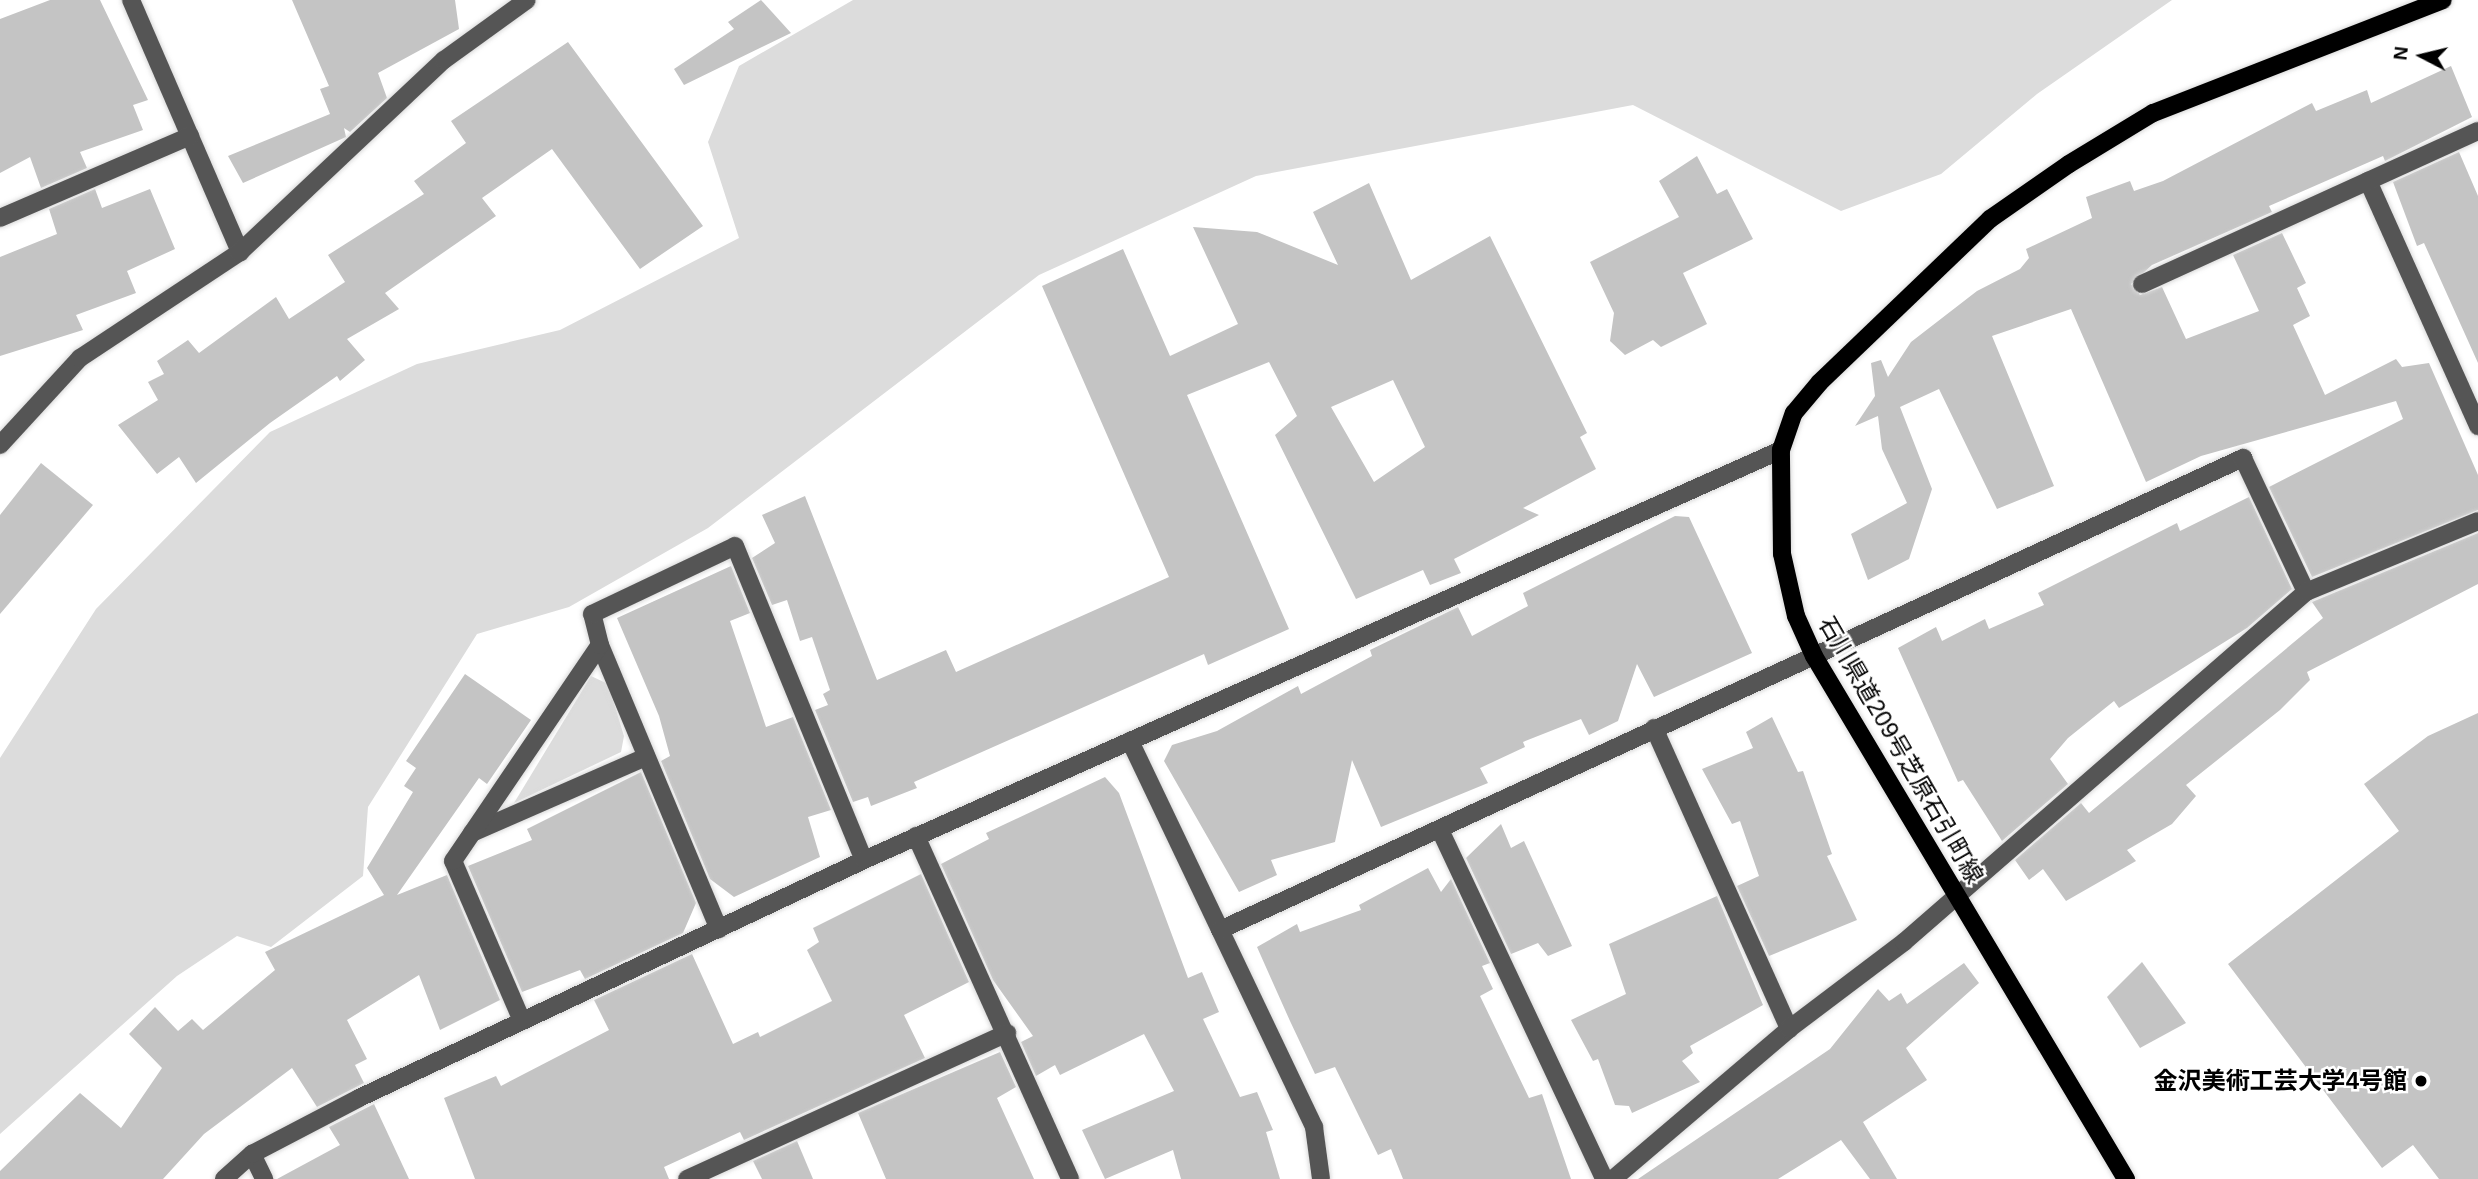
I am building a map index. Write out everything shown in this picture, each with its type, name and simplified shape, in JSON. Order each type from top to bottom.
[{"type":"main road","name":"石川県道209号芝原石引町線","points":[[2126,1179],[1814,656],[1796,616],[1782,554],[1781,450],[1794,413],[1820,382],[1990,219],[2068,164],[2153,113],[2443,0]]},
{"type":"street","points":[[131,0],[240,253]]},
{"type":"street","points":[[0,444],[80,358],[240,253],[444,60],[527,0]]},
{"type":"street","points":[[2142,284],[2478,131]]},
{"type":"street","points":[[0,218],[190,136]]},
{"type":"street","points":[[2368,181],[2478,426]]},
{"type":"street","points":[[224,1179],[253,1154],[522,1021],[864,860],[1781,450]]},
{"type":"street","points":[[1220,930],[1441,831],[1654,728],[2243,458],[2306,592]]},
{"type":"street","points":[[1613,1179],[1789,1029],[1956,896],[2306,592],[2478,521]]},
{"type":"street","points":[[719,929],[600,645],[592,614],[735,546],[864,860]]},
{"type":"street","points":[[522,1021],[453,861],[600,645]]},
{"type":"street","points":[[1654,728],[1789,1029]]},
{"type":"street","points":[[1130,741],[1314,1127],[1321,1179]]},
{"type":"street","points":[[471,833],[646,757]]},
{"type":"street","points":[[1441,831],[1604,1179]]},
{"type":"street","points":[[916,836],[1007,1033],[1070,1179]]},
{"type":"street","points":[[687,1179],[1007,1033]]},
{"type":"street","points":[[253,1154],[264,1179]]},
{"type":"shaded area","points":[[853,0],[2172,0],[2037,94],[1941,174],[1841,211],[1633,105],[1256,176],[1039,275],[708,528],[569,607],[477,634],[368,807],[363,876],[271,947],[237,936],[177,976],[0,1134],[0,758],[96,609],[270,432],[417,364],[560,330],[739,238],[708,142],[739,66]]},
{"type":"shaded area","points":[[591,676],[608,684],[624,736],[621,752],[514,803]]},
{"type":"building","points":[[50,0],[100,0],[148,100],[133,105],[143,130],[80,152],[87,168],[41,188],[30,157],[0,173],[0,19]]},
{"type":"building","points":[[292,0],[455,0],[459,29],[378,73],[387,98],[350,132],[344,128],[346,137],[243,183],[228,156],[330,114],[320,89],[329,86]]},
{"type":"building","points":[[761,0],[791,33],[684,85],[674,69],[734,29],[728,22]]},
{"type":"building","points":[[568,42],[703,226],[640,269],[552,149],[482,198],[496,216],[385,293],[399,309],[347,339],[365,360],[340,381],[337,376],[270,423],[196,483],[179,457],[157,474],[118,425],[158,400],[148,382],[164,374],[157,361],[188,340],[199,353],[276,297],[289,319],[345,282],[328,255],[424,194],[414,181],[466,143],[451,121]]},
{"type":"building","points":[[2451,66],[2472,117],[2385,161],[2383,156],[2269,206],[2272,212],[2152,265],[2131,284],[2140,295],[2162,287],[2186,339],[2259,311],[2233,255],[2282,233],[2306,283],[2297,288],[2310,316],[2293,325],[2325,395],[2396,359],[2402,367],[2429,363],[2478,475],[2478,510],[2312,577],[2269,487],[2403,419],[2396,401],[2201,456],[2146,482],[2071,309],[1992,336],[2054,486],[1997,509],[1939,389],[1900,407],[1932,489],[1909,559],[1868,580],[1851,534],[1907,503],[1882,449],[1878,416],[1855,426],[1875,396],[1871,363],[1881,360],[1888,377],[1911,342],[1977,291],[2020,269],[2029,258],[2026,249],[2092,218],[2086,197],[2130,181],[2134,191],[2163,181],[2312,103],[2316,111],[2367,90],[2371,103]]},
{"type":"building","points":[[2459,152],[2478,196],[2478,363],[2424,243],[2417,246],[2393,182]]},
{"type":"building","points":[[1697,156],[1717,194],[1727,189],[1753,239],[1683,273],[1707,324],[1661,347],[1653,340],[1625,355],[1610,341],[1614,313],[1590,262],[1679,217],[1659,181]]},
{"type":"building","points":[[1369,183],[1411,280],[1490,236],[1587,433],[1580,437],[1596,469],[1523,508],[1539,515],[1454,559],[1461,573],[1430,585],[1423,570],[1356,599],[1275,435],[1297,416],[1269,362],[1187,395],[1289,629],[1208,665],[1204,654],[914,782],[917,788],[871,806],[868,797],[853,802],[815,710],[828,705],[823,694],[830,690],[812,637],[800,641],[787,600],[772,605],[752,558],[775,543],[762,515],[805,496],[877,680],[946,650],[956,672],[1169,577],[1042,286],[1123,249],[1170,356],[1238,324],[1193,227],[1257,232],[1338,265],[1313,212]],"holes":[[[1393,380],[1425,447],[1374,482],[1331,407]]]},
{"type":"building","points":[[95,189],[102,208],[150,189],[175,249],[127,271],[136,293],[76,315],[83,330],[0,356],[0,257],[57,234],[49,209]]},
{"type":"building","points":[[41,463],[93,505],[0,614],[0,515]]},
{"type":"building","points":[[2249,497],[2292,589],[2247,628],[2119,708],[2114,701],[2068,738],[2050,759],[2068,784],[2002,841],[1963,780],[1958,782],[1898,648],[1936,627],[1942,641],[1985,619],[1989,629],[2044,605],[2038,593],[2177,523],[2180,531]]},
{"type":"building","points":[[1675,516],[1689,517],[1752,653],[1654,697],[1637,664],[1618,721],[1589,735],[1581,719],[1523,742],[1525,747],[1480,768],[1488,783],[1381,827],[1352,760],[1335,842],[1271,860],[1277,875],[1239,892],[1164,761],[1172,745],[1217,731],[1298,686],[1301,694],[1372,656],[1370,650],[1458,607],[1472,636],[1528,606],[1523,593]]},
{"type":"building","points":[[2478,533],[2478,584],[2307,672],[2310,680],[2280,710],[2186,785],[2196,796],[2172,824],[2127,850],[2136,861],[2066,901],[2043,869],[2029,880],[2015,860],[2081,803],[2089,813],[2323,618],[2312,602]]},
{"type":"building","points":[[731,566],[750,613],[730,621],[766,727],[793,717],[831,810],[808,817],[820,857],[734,897],[710,879],[661,761],[670,756],[659,716],[617,618]]},
{"type":"building","points":[[465,674],[531,720],[487,784],[479,778],[397,895],[447,875],[500,1000],[440,1030],[419,975],[347,1020],[367,1059],[355,1065],[364,1083],[317,1107],[292,1068],[204,1134],[163,1179],[0,1179],[0,1171],[80,1093],[121,1128],[162,1068],[129,1034],[155,1007],[178,1031],[192,1019],[203,1030],[275,970],[265,952],[384,895],[367,868],[413,792],[404,786],[416,768],[406,761]]},
{"type":"building","points":[[2478,713],[2478,1179],[2439,1179],[2413,1145],[2382,1168],[2228,964],[2399,831],[2364,784],[2428,736]]},
{"type":"building","points":[[1772,717],[1798,772],[1803,771],[1832,854],[1827,856],[1857,920],[1769,956],[1737,886],[1759,876],[1740,821],[1732,824],[1702,769],[1753,748],[1746,732]]},
{"type":"building","points":[[641,772],[696,903],[683,933],[585,979],[580,970],[522,992],[468,866],[532,840],[527,829]]},
{"type":"building","points":[[1105,777],[1119,793],[1188,978],[1202,972],[1219,1012],[1203,1019],[1240,1097],[1257,1092],[1273,1130],[1266,1132],[1280,1179],[1181,1179],[1173,1150],[1105,1179],[1082,1130],[1174,1091],[1144,1034],[1060,1075],[1055,1065],[1036,1076],[1021,1042],[1033,1036],[993,980],[941,864],[989,839],[986,833]]},
{"type":"building","points":[[1501,824],[1511,848],[1524,841],[1572,946],[1548,956],[1538,943],[1511,954],[1466,858]]},
{"type":"building","points":[[1428,868],[1441,892],[1451,879],[1490,963],[1482,966],[1493,989],[1480,996],[1529,1098],[1542,1094],[1571,1179],[1403,1179],[1391,1149],[1378,1155],[1335,1067],[1315,1074],[1290,1021],[1257,947],[1297,924],[1300,932],[1361,910],[1359,905]]},
{"type":"building","points":[[921,874],[969,982],[904,1015],[925,1058],[744,1140],[740,1132],[664,1167],[669,1179],[475,1179],[444,1098],[496,1076],[501,1086],[609,1030],[594,1000],[692,954],[733,1044],[758,1032],[760,1037],[832,1001],[807,950],[819,942],[813,928]]},
{"type":"building","points":[[1717,896],[1763,1005],[1690,1046],[1693,1053],[1682,1061],[1700,1082],[1632,1113],[1629,1106],[1615,1105],[1598,1059],[1593,1061],[1571,1020],[1626,994],[1609,944]]},
{"type":"building","points":[[2142,962],[2186,1023],[2140,1048],[2107,997]]},
{"type":"building","points":[[1964,963],[1979,983],[1906,1048],[1927,1080],[1863,1122],[1897,1179],[1870,1179],[1841,1140],[1778,1179],[1638,1179],[1830,1049],[1878,989],[1889,1001],[1901,993],[1907,1004]]},
{"type":"building","points":[[1000,1052],[1016,1087],[997,1098],[1034,1179],[886,1179],[858,1113]]},
{"type":"building","points":[[374,1104],[409,1179],[277,1179],[340,1145],[329,1127]]},
{"type":"building","points":[[797,1141],[813,1179],[762,1179],[753,1161]]},
{"type":"place","name":"金沢美術工芸大学4号館","points":[[2421,1081]]}]
